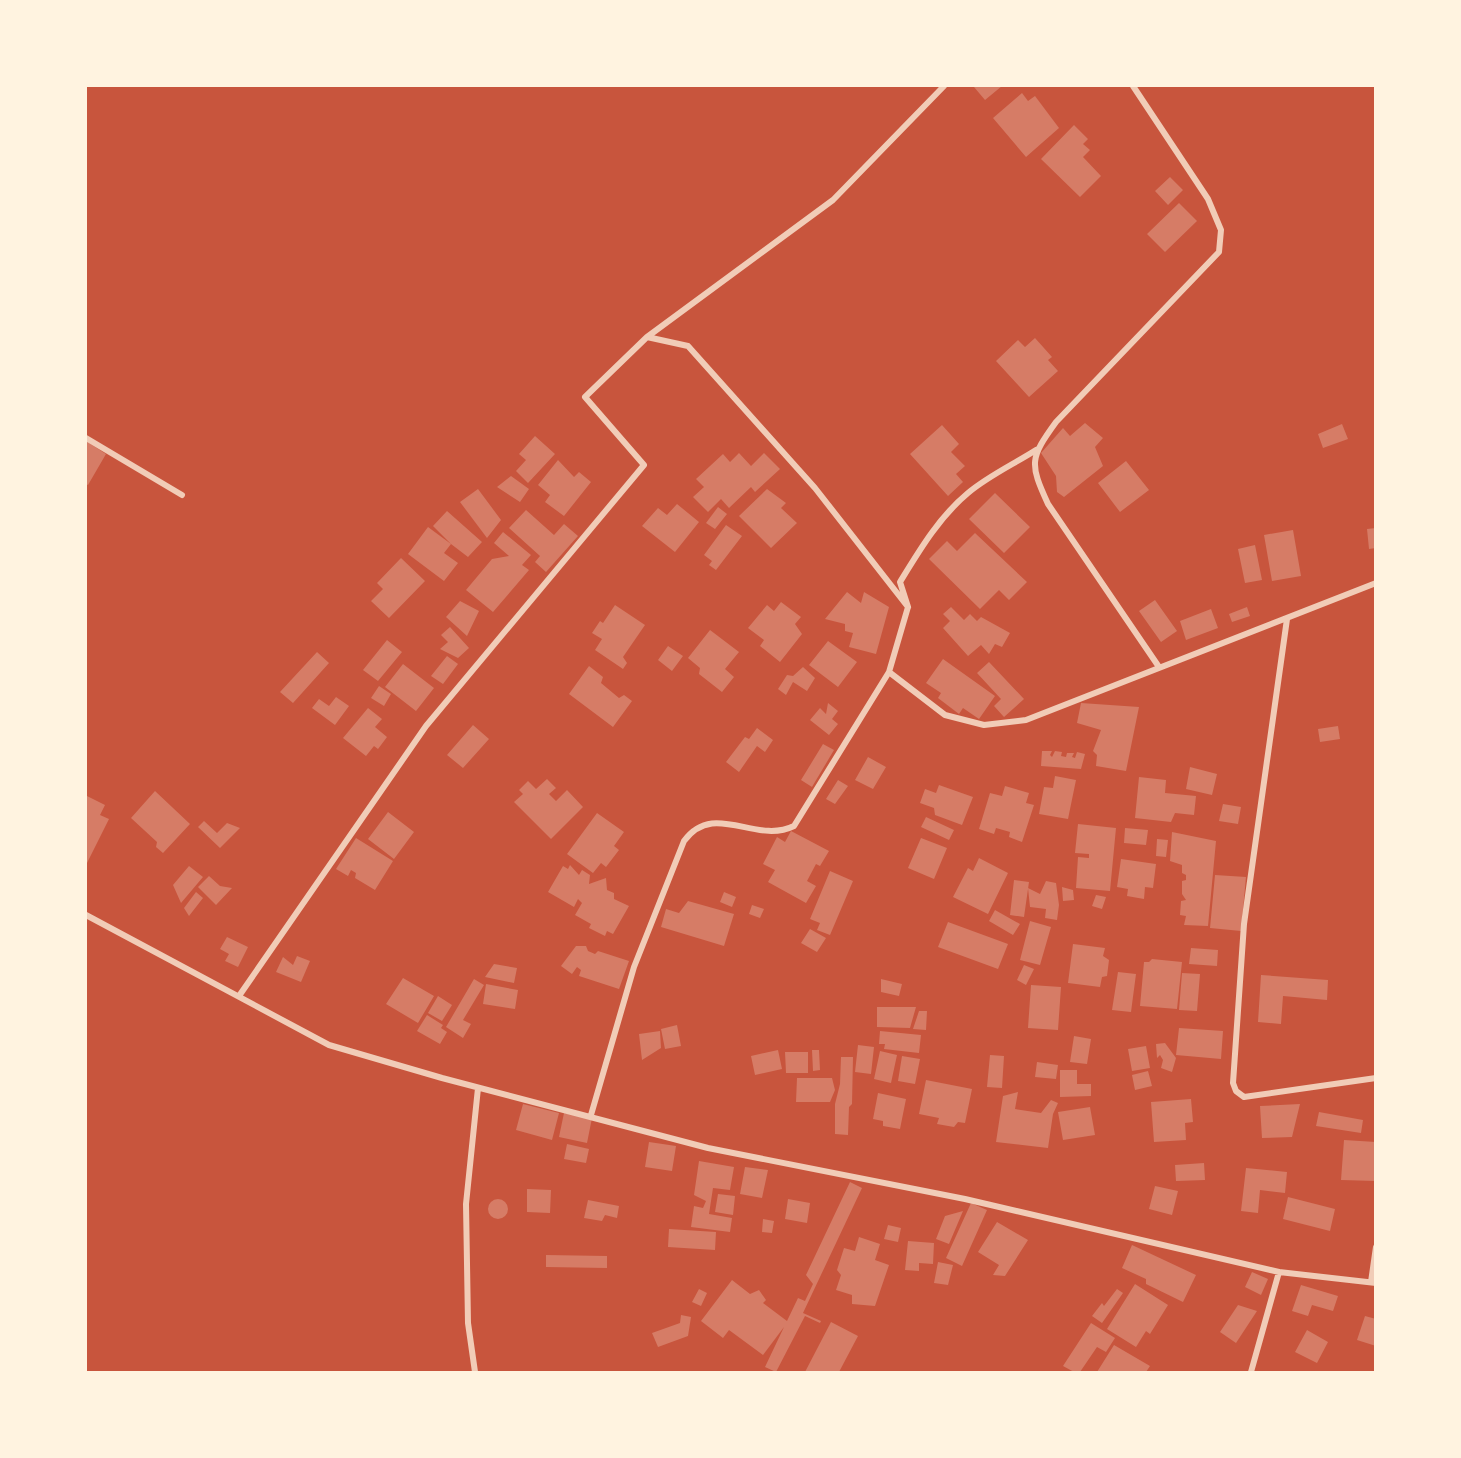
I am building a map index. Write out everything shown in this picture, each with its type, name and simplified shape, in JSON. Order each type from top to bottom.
[{"type":"street","points":[[239,996],[426,726],[644,465],[585,397],[647,336],[832,200],[944,86]]},
{"type":"street","points":[[591,1115],[634,967],[684,841],[691,831],[709,822],[769,833],[794,826],[889,672],[908,606],[900,582],[943,518],[969,492],[1036,450],[1056,422],[1219,252],[1221,230],[1208,199],[1133,86]]},
{"type":"street","points":[[647,336],[688,346],[814,488],[908,606]]},
{"type":"street","points":[[86,438],[182,495]]},
{"type":"street","points":[[1036,450],[1036,477],[1048,504],[1159,667]]},
{"type":"street","points":[[889,672],[945,715],[984,725],[1026,720],[1376,583]]},
{"type":"street","points":[[1287,619],[1244,924],[1233,1083],[1236,1091],[1244,1097],[1376,1078]]},
{"type":"street","points":[[86,915],[329,1045],[478,1088],[591,1115],[708,1148],[965,1199],[1279,1272],[1373,1283],[1376,1247]]},
{"type":"street","points":[[476,1372],[468,1323],[466,1203],[478,1088]]},
{"type":"street","points":[[1251,1372],[1279,1272]]},
{"type":"building","points":[[975,86],[1002,86],[985,100],[974,87]]},
{"type":"building","points":[[1022,93],[1028,101],[1035,96],[1059,128],[1026,157],[993,118]]},
{"type":"building","points":[[1074,125],[1088,139],[1083,144],[1090,150],[1083,157],[1101,176],[1080,197],[1041,159]]},
{"type":"building","points":[[1170,177],[1183,190],[1168,205],[1155,191]]},
{"type":"building","points":[[1179,203],[1197,221],[1165,252],[1147,234]]},
{"type":"building","points":[[1035,338],[1052,357],[1048,360],[1058,371],[1029,397],[996,361],[1018,340],[1025,347]]},
{"type":"building","points":[[1085,423],[1103,438],[1095,447],[1103,466],[1064,497],[1057,492],[1056,476],[1041,453],[1063,428],[1070,436]]},
{"type":"building","points":[[1342,424],[1348,439],[1323,448],[1318,434]]},
{"type":"building","points":[[942,425],[959,444],[951,452],[965,466],[956,474],[963,482],[948,496],[910,454]]},
{"type":"building","points":[[535,436],[555,454],[528,483],[516,471],[526,460],[519,454]]},
{"type":"building","points":[[86,441],[106,454],[88,485],[86,484]]},
{"type":"building","points":[[739,453],[751,466],[764,453],[780,469],[755,492],[751,487],[729,508],[721,499],[708,512],[693,497],[704,487],[696,479],[723,454],[730,462]]},
{"type":"building","points":[[558,460],[574,477],[579,472],[591,482],[564,516],[545,502],[550,495],[538,485]]},
{"type":"building","points":[[1126,461],[1149,490],[1120,512],[1098,483]]},
{"type":"building","points":[[511,476],[529,489],[520,502],[497,487]]},
{"type":"building","points":[[478,489],[501,520],[487,538],[460,502]]},
{"type":"building","points":[[767,489],[786,503],[781,508],[797,523],[771,548],[739,516]]},
{"type":"building","points":[[995,493],[1030,527],[1004,553],[969,519]]},
{"type":"building","points":[[677,504],[699,522],[675,552],[642,526],[658,508],[667,515]]},
{"type":"building","points":[[718,507],[727,514],[715,529],[706,523]]},
{"type":"building","points":[[526,510],[554,535],[564,524],[578,536],[546,572],[535,562],[540,556],[509,528]]},
{"type":"building","points":[[447,511],[482,542],[468,557],[433,526]]},
{"type":"building","points":[[726,525],[742,536],[716,570],[709,565],[712,561],[704,555]]},
{"type":"building","points":[[428,527],[451,544],[444,553],[458,563],[444,581],[408,554]]},
{"type":"building","points":[[1376,528],[1376,548],[1369,549],[1367,529]]},
{"type":"building","points":[[1293,530],[1301,576],[1272,581],[1264,535]]},
{"type":"building","points":[[503,532],[531,555],[522,565],[529,570],[493,612],[466,590],[492,559],[509,556],[494,543]]},
{"type":"building","points":[[975,533],[1027,582],[1009,600],[999,590],[980,609],[929,559],[947,541],[957,551]]},
{"type":"building","points":[[1255,545],[1262,580],[1245,583],[1238,549]]},
{"type":"building","points":[[401,558],[425,581],[389,618],[371,601],[383,589],[377,583]]},
{"type":"building","points":[[847,592],[861,603],[864,592],[889,607],[876,654],[849,647],[853,633],[845,631],[845,624],[825,619]]},
{"type":"building","points":[[1155,600],[1177,631],[1161,642],[1139,611]]},
{"type":"building","points":[[460,601],[479,611],[467,636],[446,617]]},
{"type":"building","points":[[781,602],[801,617],[795,624],[802,634],[780,662],[760,646],[764,640],[748,628],[767,605],[774,611]]},
{"type":"building","points":[[615,605],[645,625],[623,657],[627,663],[623,669],[595,650],[602,639],[592,633],[600,621],[603,623]]},
{"type":"building","points":[[951,607],[964,620],[970,614],[977,621],[981,617],[1010,633],[1002,647],[995,644],[989,654],[981,645],[968,656],[943,628],[950,621],[943,614]]},
{"type":"building","points":[[1247,607],[1250,616],[1232,622],[1229,614]]},
{"type":"building","points":[[1211,609],[1218,628],[1186,640],[1180,621]]},
{"type":"building","points":[[450,627],[469,648],[458,658],[440,649],[448,642],[441,635]]},
{"type":"building","points":[[710,630],[739,652],[725,669],[734,677],[722,692],[699,674],[700,668],[688,658]]},
{"type":"building","points":[[387,640],[402,652],[378,681],[363,670]]},
{"type":"building","points":[[828,641],[857,662],[838,687],[809,665]]},
{"type":"building","points":[[668,646],[683,656],[672,671],[658,660]]},
{"type":"building","points":[[317,652],[329,663],[293,703],[280,692]]},
{"type":"building","points":[[447,656],[458,664],[443,684],[431,676]]},
{"type":"building","points":[[943,659],[995,696],[979,719],[963,708],[959,714],[938,698],[941,693],[926,683]]},
{"type":"building","points":[[989,662],[1024,699],[1004,717],[994,706],[1001,699],[977,673]]},
{"type":"building","points":[[403,664],[434,688],[416,711],[385,687]]},
{"type":"building","points":[[589,666],[603,677],[601,683],[619,698],[624,695],[632,701],[613,727],[569,694]]},
{"type":"building","points":[[803,667],[815,678],[807,691],[793,682],[786,695],[778,689],[787,675],[793,676]]},
{"type":"building","points":[[379,686],[391,694],[384,706],[371,698]]},
{"type":"building","points":[[336,697],[349,706],[335,725],[312,708],[319,699],[329,706]]},
{"type":"building","points":[[828,703],[838,711],[832,719],[838,724],[829,735],[810,720],[820,708],[826,714]]},
{"type":"building","points":[[1081,703],[1139,707],[1126,771],[1096,766],[1097,755],[1093,751],[1101,730],[1077,723]]},
{"type":"building","points":[[368,708],[382,719],[375,727],[387,737],[378,749],[374,746],[366,756],[343,738]]},
{"type":"building","points":[[473,725],[489,739],[463,768],[447,755]]},
{"type":"building","points":[[1338,726],[1340,739],[1320,742],[1318,729]]},
{"type":"building","points":[[757,728],[773,740],[765,752],[757,746],[739,772],[726,762],[745,737],[749,739]]},
{"type":"building","points":[[823,744],[834,750],[812,787],[801,780]]},
{"type":"building","points":[[1042,751],[1052,751],[1050,755],[1052,757],[1055,751],[1062,752],[1061,756],[1066,757],[1067,753],[1074,753],[1072,757],[1075,758],[1077,752],[1085,754],[1081,769],[1041,766]]},
{"type":"building","points":[[868,757],[886,767],[873,789],[855,780]]},
{"type":"building","points":[[1190,767],[1217,774],[1212,795],[1186,789]]},
{"type":"building","points":[[1055,776],[1076,780],[1068,819],[1039,814],[1044,787],[1053,788]]},
{"type":"building","points":[[1139,777],[1166,780],[1165,793],[1196,796],[1194,815],[1175,813],[1171,822],[1135,818]]},
{"type":"building","points":[[547,779],[556,788],[549,794],[556,801],[567,790],[583,807],[551,839],[514,802],[523,794],[519,790],[528,781],[536,789]]},
{"type":"building","points":[[838,780],[848,786],[835,804],[826,799]]},
{"type":"building","points":[[939,785],[973,797],[962,825],[935,815],[934,808],[920,803],[925,789],[936,793]]},
{"type":"building","points":[[1005,786],[1029,793],[1026,803],[1034,805],[1022,842],[1009,837],[1010,832],[996,828],[994,834],[979,829],[990,793],[1002,796]]},
{"type":"building","points":[[155,791],[190,824],[163,853],[156,847],[157,842],[131,818]]},
{"type":"building","points":[[87,796],[105,805],[100,815],[109,819],[86,865]]},
{"type":"building","points":[[1223,804],[1241,807],[1238,824],[1219,821]]},
{"type":"building","points":[[388,812],[414,832],[394,859],[368,839]]},
{"type":"building","points":[[597,813],[624,832],[614,846],[619,850],[606,867],[601,863],[593,873],[567,854]]},
{"type":"building","points":[[926,817],[954,830],[949,840],[921,827]]},
{"type":"building","points":[[204,821],[217,833],[227,823],[240,828],[220,848],[198,827]]},
{"type":"building","points":[[1078,824],[1116,828],[1110,891],[1076,888],[1078,857],[1089,858],[1089,854],[1075,853]]},
{"type":"building","points":[[1125,828],[1148,830],[1146,845],[1124,843]]},
{"type":"building","points":[[791,831],[829,851],[820,866],[816,864],[807,881],[816,886],[806,903],[768,882],[775,870],[763,864],[777,837],[785,842]]},
{"type":"building","points":[[1172,832],[1216,841],[1208,926],[1184,925],[1186,916],[1180,915],[1181,901],[1186,900],[1182,894],[1182,881],[1186,880],[1186,875],[1182,873],[1182,865],[1170,861]]},
{"type":"building","points":[[356,838],[393,861],[375,890],[355,878],[356,873],[351,870],[348,876],[336,869]]},
{"type":"building","points":[[921,838],[947,848],[934,879],[908,868]]},
{"type":"building","points":[[1157,839],[1168,840],[1166,857],[1156,856]]},
{"type":"building","points":[[979,858],[1008,873],[988,914],[953,897],[968,868],[973,871]]},
{"type":"building","points":[[1121,859],[1156,864],[1153,888],[1145,887],[1144,899],[1127,896],[1128,889],[1117,887]]},
{"type":"building","points":[[570,865],[579,875],[582,870],[590,875],[589,884],[606,878],[607,890],[614,893],[614,899],[629,906],[613,934],[607,931],[605,936],[589,928],[591,924],[575,915],[582,903],[578,899],[574,907],[548,892],[563,866],[568,869]]},
{"type":"building","points":[[189,866],[203,877],[181,903],[173,885]]},
{"type":"building","points":[[830,871],[853,881],[830,935],[817,930],[820,923],[810,919]]},
{"type":"building","points":[[1215,875],[1246,877],[1241,931],[1210,928]]},
{"type":"building","points":[[209,876],[220,886],[232,888],[216,905],[198,887]]},
{"type":"building","points":[[1014,880],[1029,882],[1024,917],[1010,915]]},
{"type":"building","points":[[1046,881],[1056,883],[1059,905],[1057,920],[1045,918],[1046,909],[1030,907],[1028,888],[1040,894]]},
{"type":"building","points":[[1062,887],[1073,890],[1074,900],[1063,901]]},
{"type":"building","points":[[196,892],[203,898],[189,916],[184,908]]},
{"type":"building","points":[[724,892],[736,897],[732,907],[720,902]]},
{"type":"building","points":[[1096,895],[1106,897],[1102,909],[1092,906]]},
{"type":"building","points":[[688,901],[734,914],[724,946],[661,927],[666,909],[679,913]]},
{"type":"building","points":[[752,905],[764,909],[760,918],[749,914]]},
{"type":"building","points":[[995,910],[1020,924],[1013,935],[989,921]]},
{"type":"building","points":[[1030,921],[1051,927],[1040,965],[1020,960]]},
{"type":"building","points":[[948,922],[1008,944],[998,969],[938,947]]},
{"type":"building","points":[[810,929],[826,938],[817,952],[801,943]]},
{"type":"building","points":[[227,937],[248,947],[238,967],[225,961],[229,954],[220,949]]},
{"type":"building","points":[[1073,944],[1105,948],[1103,956],[1109,960],[1107,976],[1102,977],[1100,987],[1068,983]]},
{"type":"building","points":[[576,946],[586,946],[588,951],[595,954],[598,951],[629,961],[619,989],[579,976],[581,970],[577,967],[572,974],[561,966]]},
{"type":"building","points":[[1191,948],[1218,950],[1217,966],[1189,964]]},
{"type":"building","points":[[297,956],[310,961],[301,982],[276,972],[283,957],[293,965]]},
{"type":"building","points":[[1152,959],[1182,962],[1177,1009],[1140,1006],[1144,962]]},
{"type":"building","points":[[494,964],[517,968],[514,983],[485,977]]},
{"type":"building","points":[[1024,965],[1034,969],[1026,985],[1017,980]]},
{"type":"building","points":[[1118,972],[1136,974],[1131,1012],[1112,1010]]},
{"type":"building","points":[[1182,973],[1200,974],[1197,1011],[1179,1010]]},
{"type":"building","points":[[1261,975],[1328,980],[1327,1000],[1283,996],[1281,1024],[1258,1022]]},
{"type":"building","points":[[403,978],[434,996],[418,1023],[386,1004]]},
{"type":"building","points":[[474,979],[484,985],[463,1020],[471,1024],[463,1038],[446,1027]]},
{"type":"building","points":[[881,979],[902,984],[899,996],[881,992]]},
{"type":"building","points":[[486,984],[518,990],[515,1009],[483,1004]]},
{"type":"building","points":[[1031,985],[1061,987],[1058,1030],[1028,1028]]},
{"type":"building","points":[[438,996],[452,1005],[442,1021],[428,1013]]},
{"type":"building","points":[[877,1007],[916,1007],[910,1028],[877,1027]]},
{"type":"building","points":[[919,1011],[927,1011],[926,1030],[913,1029]]},
{"type":"building","points":[[427,1015],[443,1025],[441,1028],[447,1032],[440,1044],[417,1031]]},
{"type":"building","points":[[677,1025],[681,1046],[665,1049],[661,1029]]},
{"type":"building","points":[[1179,1028],[1223,1031],[1221,1059],[1176,1055]]},
{"type":"building","points":[[660,1031],[661,1048],[642,1060],[639,1034]]},
{"type":"building","points":[[880,1031],[921,1035],[919,1053],[884,1049],[885,1044],[879,1044]]},
{"type":"building","points":[[1074,1036],[1091,1039],[1087,1064],[1070,1062]]},
{"type":"building","points":[[1165,1043],[1176,1058],[1172,1072],[1161,1068],[1163,1060],[1160,1055],[1157,1058],[1156,1044]]},
{"type":"building","points":[[858,1045],[874,1047],[871,1074],[855,1072]]},
{"type":"building","points":[[1146,1046],[1150,1068],[1132,1071],[1128,1049]]},
{"type":"building","points":[[778,1050],[782,1069],[755,1075],[751,1056]]},
{"type":"building","points":[[812,1050],[819,1050],[820,1070],[813,1071]]},
{"type":"building","points":[[880,1051],[897,1055],[891,1083],[874,1079]]},
{"type":"building","points":[[785,1052],[808,1052],[808,1073],[786,1073]]},
{"type":"building","points":[[990,1055],[1004,1056],[1002,1088],[987,1087]]},
{"type":"building","points":[[902,1056],[920,1059],[915,1084],[898,1081]]},
{"type":"building","points":[[841,1057],[853,1057],[852,1104],[849,1107],[848,1135],[835,1134],[835,1104],[840,1084]]},
{"type":"building","points":[[1037,1062],[1058,1065],[1056,1079],[1035,1077]]},
{"type":"building","points":[[1060,1070],[1077,1070],[1077,1084],[1091,1084],[1091,1096],[1060,1097]]},
{"type":"building","points":[[1148,1071],[1152,1086],[1135,1090],[1132,1075]]},
{"type":"building","points":[[797,1078],[832,1078],[835,1090],[830,1102],[796,1102]]},
{"type":"building","points":[[926,1080],[972,1089],[965,1123],[958,1122],[954,1127],[937,1124],[939,1118],[919,1114]]},
{"type":"building","points":[[1018,1092],[1015,1109],[1041,1113],[1051,1100],[1058,1103],[1053,1114],[1048,1148],[996,1142],[1003,1096]]},
{"type":"building","points":[[878,1093],[906,1099],[900,1129],[883,1126],[883,1121],[873,1119]]},
{"type":"building","points":[[1191,1099],[1193,1122],[1185,1123],[1186,1140],[1154,1142],[1151,1102]]},
{"type":"building","points":[[523,1104],[559,1113],[552,1140],[516,1130]]},
{"type":"building","points":[[1300,1104],[1292,1137],[1262,1138],[1260,1106]]},
{"type":"building","points":[[1090,1107],[1095,1135],[1063,1140],[1058,1112]]},
{"type":"building","points":[[1319,1112],[1363,1120],[1361,1133],[1316,1126]]},
{"type":"building","points":[[564,1113],[592,1118],[587,1143],[559,1137]]},
{"type":"building","points":[[1344,1140],[1376,1142],[1376,1181],[1341,1180]]},
{"type":"building","points":[[649,1142],[676,1146],[672,1171],[645,1167]]},
{"type":"building","points":[[567,1144],[589,1149],[586,1163],[564,1159]]},
{"type":"building","points":[[699,1161],[734,1167],[730,1190],[713,1188],[709,1214],[732,1218],[730,1232],[691,1227],[694,1206],[703,1208],[706,1201],[694,1195]]},
{"type":"building","points":[[1204,1163],[1205,1180],[1176,1181],[1175,1165]]},
{"type":"building","points":[[745,1167],[768,1170],[762,1198],[740,1194]]},
{"type":"building","points":[[1246,1168],[1287,1172],[1285,1193],[1260,1190],[1258,1213],[1241,1211]]},
{"type":"building","points":[[850,1182],[862,1188],[803,1313],[821,1321],[820,1323],[805,1316],[776,1372],[765,1367],[784,1327],[763,1355],[729,1330],[723,1338],[701,1321],[732,1280],[750,1294],[759,1290],[766,1300],[763,1303],[787,1321],[798,1298],[805,1301],[813,1284],[806,1275]]},
{"type":"building","points":[[1155,1186],[1178,1191],[1172,1215],[1149,1209]]},
{"type":"building","points":[[527,1189],[551,1190],[550,1213],[527,1212]]},
{"type":"building","points":[[718,1194],[735,1196],[733,1215],[715,1212]]},
{"type":"building","points":[[1288,1197],[1335,1209],[1330,1231],[1283,1219]]},
{"type":"building","points":[[498,1199],[505,1202],[508,1209],[505,1216],[498,1219],[491,1216],[488,1209],[491,1202]]},
{"type":"building","points":[[788,1199],[810,1203],[807,1223],[785,1219]]},
{"type":"building","points":[[588,1200],[619,1206],[617,1218],[605,1215],[602,1221],[584,1218]]},
{"type":"building","points":[[971,1203],[987,1210],[962,1266],[946,1258]]},
{"type":"building","points":[[963,1211],[949,1244],[936,1239],[945,1216]]},
{"type":"building","points":[[763,1219],[774,1221],[772,1233],[762,1232]]},
{"type":"building","points":[[997,1222],[1028,1240],[1005,1276],[993,1275],[999,1265],[978,1252]]},
{"type":"building","points":[[888,1225],[901,1228],[898,1242],[884,1239]]},
{"type":"building","points":[[669,1229],[716,1232],[715,1250],[668,1247]]},
{"type":"building","points":[[859,1237],[880,1244],[875,1260],[889,1265],[875,1306],[852,1304],[852,1295],[836,1290],[841,1275],[837,1270],[844,1248],[855,1251]]},
{"type":"building","points":[[908,1241],[934,1243],[933,1264],[919,1263],[919,1271],[905,1270]]},
{"type":"building","points":[[1132,1245],[1196,1275],[1183,1302],[1146,1284],[1146,1279],[1122,1268]]},
{"type":"building","points":[[546,1255],[607,1256],[607,1268],[546,1267]]},
{"type":"building","points":[[938,1262],[953,1265],[948,1285],[934,1283]]},
{"type":"building","points":[[1252,1272],[1268,1279],[1261,1295],[1245,1287]]},
{"type":"building","points":[[1135,1284],[1168,1305],[1150,1334],[1146,1331],[1136,1347],[1107,1329]]},
{"type":"building","points":[[1301,1285],[1338,1296],[1333,1311],[1312,1305],[1308,1316],[1292,1311]]},
{"type":"building","points":[[699,1289],[707,1293],[701,1306],[692,1302]]},
{"type":"building","points":[[1117,1289],[1123,1293],[1102,1323],[1092,1316],[1102,1303],[1104,1306]]},
{"type":"building","points":[[1238,1305],[1257,1311],[1236,1343],[1220,1332]]},
{"type":"building","points":[[681,1315],[691,1317],[688,1336],[658,1347],[652,1333],[680,1323]]},
{"type":"building","points":[[1365,1316],[1376,1319],[1376,1346],[1357,1340]]},
{"type":"building","points":[[831,1322],[858,1336],[839,1372],[805,1372]]},
{"type":"building","points":[[1091,1323],[1115,1338],[1106,1352],[1097,1347],[1080,1372],[1074,1372],[1063,1366]]},
{"type":"building","points":[[1307,1330],[1328,1342],[1317,1363],[1295,1352]]},
{"type":"building","points":[[1114,1345],[1150,1366],[1146,1372],[1097,1372]]}]
